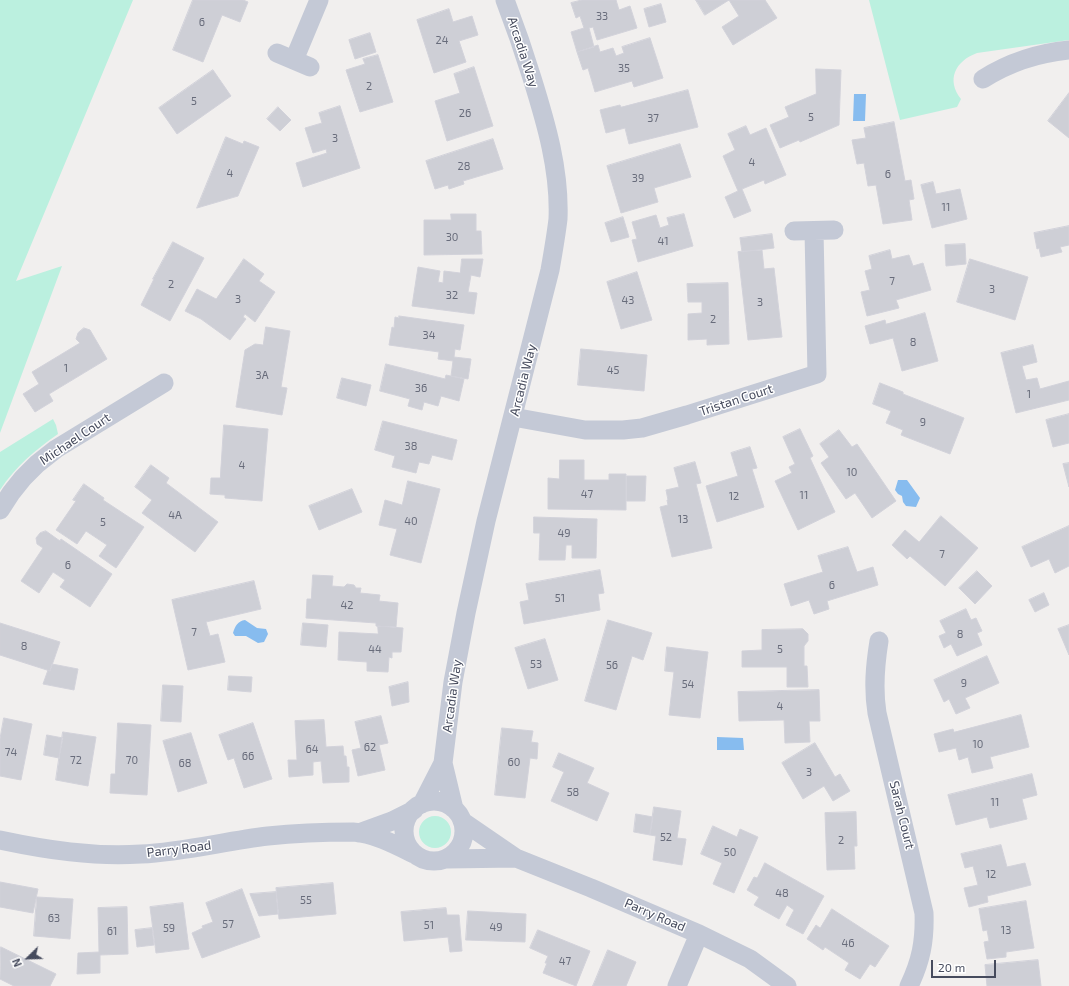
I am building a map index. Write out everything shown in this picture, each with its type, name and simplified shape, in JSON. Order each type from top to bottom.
[{"type":"street","points":[[293,60],[319,0]]},
{"type":"street","name":"Arcadia Way","points":[[458,815],[444,762],[453,682],[486,521],[550,270],[555,245],[558,217],[555,166],[543,111],[516,26],[505,0]]},
{"type":"street","points":[[983,78],[998,69],[1028,57],[1069,50]]},
{"type":"street","points":[[794,231],[834,230]]},
{"type":"street","name":"Tristan Court","points":[[513,417],[585,430],[642,428],[817,374],[814,231]]},
{"type":"street","name":"Michael Court","points":[[0,510],[23,478],[37,464],[56,449],[164,383]]},
{"type":"street","name":"Sarah Court","points":[[879,641],[874,682],[877,713],[924,913],[924,941],[921,957],[909,986]]},
{"type":"street","name":"Arcadia Way","points":[[418,807],[444,762]]},
{"type":"street","points":[[430,802],[438,802],[447,804],[458,815],[464,830],[460,847],[454,854],[439,861],[430,861],[414,854],[408,846],[405,837],[405,827],[408,818],[418,807],[430,802]]},
{"type":"street","name":"Parry Road","points":[[359,833],[392,820],[418,807]]},
{"type":"street","name":"Parry Road","points":[[458,815],[516,858],[699,934],[750,959],[787,986]]},
{"type":"street","name":"Parry Road","points":[[0,840],[42,849],[106,855],[168,852],[267,836],[296,833],[359,833],[414,854]]},
{"type":"street","name":"Parry Road","points":[[447,858],[516,858]]},
{"type":"street","points":[[677,986],[699,934]]},
{"type":"green space","points":[[0,0],[133,0],[16,281],[62,266],[0,433]]},
{"type":"green space","points":[[869,0],[1069,0],[1069,40],[977,53],[969,56],[958,66],[955,72],[954,85],[956,92],[961,99],[957,107],[900,120]]},
{"type":"green space","points":[[53,419],[58,434],[26,459],[0,490],[0,452]]},
{"type":"green space","points":[[432,816],[438,816],[447,820],[451,832],[447,844],[438,848],[432,848],[423,844],[419,835],[419,829],[423,820]]},
{"type":"water","points":[[854,94],[866,94],[865,121],[853,121]]},
{"type":"water","points":[[898,480],[907,480],[920,498],[916,507],[906,506],[903,502],[902,496],[895,490]]},
{"type":"water","points":[[245,620],[257,628],[266,629],[268,634],[264,642],[258,643],[246,636],[235,636],[233,633],[236,626],[240,621]]},
{"type":"water","points":[[717,737],[743,738],[744,750],[717,750]]},
{"type":"building","points":[[193,0],[243,0],[248,2],[240,22],[222,15],[203,62],[173,50]]},
{"type":"building","points":[[582,0],[616,0],[619,10],[630,6],[637,28],[597,40],[593,27],[589,28],[594,47],[577,52],[571,32],[584,28],[580,16],[576,18],[571,3]]},
{"type":"building","points":[[696,0],[729,0],[705,15]]},
{"type":"building","points":[[729,0],[765,0],[777,18],[733,45],[722,27],[739,16]]},
{"type":"building","points":[[661,4],[666,22],[649,27],[644,9]]},
{"type":"building","points":[[449,9],[453,22],[472,16],[478,35],[459,41],[466,62],[434,73],[417,20]]},
{"type":"building","points":[[370,33],[376,52],[355,59],[349,40]]},
{"type":"building","points":[[650,38],[663,78],[634,87],[632,81],[595,92],[588,68],[583,70],[577,52],[598,45],[600,52],[613,48],[616,56],[624,53],[622,47]]},
{"type":"building","points":[[378,55],[393,102],[360,112],[346,70],[365,64],[363,59]]},
{"type":"building","points":[[474,67],[493,126],[447,141],[435,101],[460,93],[454,74]]},
{"type":"building","points":[[816,69],[841,70],[839,125],[800,142],[799,140],[780,148],[770,125],[789,117],[785,107],[816,94]]},
{"type":"building","points":[[213,70],[231,96],[177,134],[159,108]]},
{"type":"building","points":[[688,90],[698,127],[629,144],[625,128],[606,133],[600,110],[620,105],[621,107]]},
{"type":"building","points":[[1069,93],[1069,138],[1048,121]]},
{"type":"building","points":[[340,106],[360,168],[303,187],[296,163],[327,153],[326,149],[313,153],[305,128],[322,123],[319,113]]},
{"type":"building","points":[[278,107],[291,120],[280,131],[267,119]]},
{"type":"building","points":[[894,122],[905,181],[911,180],[914,199],[909,200],[912,220],[883,224],[876,185],[868,186],[864,163],[857,164],[852,140],[866,138],[864,128]]},
{"type":"building","points":[[746,126],[750,135],[766,128],[786,175],[765,184],[764,180],[742,189],[751,211],[734,218],[725,197],[738,191],[723,156],[735,150],[728,134]]},
{"type":"building","points":[[226,137],[243,144],[244,141],[259,147],[238,196],[197,208]]},
{"type":"building","points":[[493,139],[503,169],[463,181],[464,184],[449,189],[448,185],[435,189],[426,161]]},
{"type":"building","points":[[680,144],[691,177],[654,188],[658,202],[621,213],[607,166]]},
{"type":"building","points":[[933,182],[936,194],[960,189],[967,219],[932,228],[921,185]]},
{"type":"building","points":[[451,214],[476,214],[476,231],[481,231],[482,254],[424,255],[424,220],[451,220]]},
{"type":"building","points":[[684,214],[693,246],[638,262],[632,240],[637,239],[632,222],[656,215],[660,228],[669,225],[667,218]]},
{"type":"building","points":[[623,217],[629,237],[611,242],[605,223]]},
{"type":"building","points":[[1069,226],[1069,245],[1060,247],[1062,252],[1041,257],[1039,248],[1037,249],[1034,233]]},
{"type":"building","points":[[772,234],[774,248],[742,252],[740,238]]},
{"type":"building","points":[[173,242],[204,258],[170,321],[141,305]]},
{"type":"building","points":[[965,244],[966,264],[946,266],[945,245]]},
{"type":"building","points":[[762,250],[764,269],[774,268],[782,337],[748,340],[738,252]]},
{"type":"building","points":[[890,250],[892,259],[909,255],[913,266],[923,263],[931,290],[896,300],[899,308],[867,316],[861,292],[870,290],[865,271],[872,269],[869,256]]},
{"type":"building","points":[[244,259],[264,274],[259,281],[275,292],[255,322],[245,314],[243,317],[246,319],[230,340],[201,319],[185,311],[197,289],[216,299]]},
{"type":"building","points":[[462,259],[483,259],[480,277],[471,275],[468,292],[477,293],[474,314],[412,306],[418,267],[440,271],[438,282],[443,283],[444,271],[460,273]]},
{"type":"building","points":[[970,259],[1028,277],[1015,320],[957,302]]},
{"type":"building","points":[[637,272],[652,320],[621,329],[607,282]]},
{"type":"building","points":[[728,283],[729,344],[707,345],[707,339],[688,340],[688,314],[702,313],[702,302],[688,302],[687,284]]},
{"type":"building","points":[[925,313],[938,361],[902,371],[893,338],[870,344],[865,326],[885,320],[886,324]]},
{"type":"building","points":[[399,316],[464,325],[460,350],[455,349],[454,357],[471,359],[468,379],[451,376],[453,361],[438,359],[439,352],[389,345],[392,327],[394,328],[395,317],[399,318]]},
{"type":"building","points":[[266,327],[290,331],[281,387],[287,388],[282,415],[236,407],[245,350],[255,344],[263,345]]},
{"type":"building","points":[[84,328],[90,330],[107,359],[49,394],[53,401],[35,412],[23,394],[39,384],[32,372],[80,343],[76,339],[78,333]]},
{"type":"building","points":[[1033,345],[1037,362],[1022,366],[1026,380],[1037,378],[1040,389],[1069,381],[1069,400],[1016,413],[1001,353]]},
{"type":"building","points":[[581,349],[647,355],[644,391],[578,385]]},
{"type":"building","points":[[386,364],[445,379],[446,375],[464,379],[459,401],[441,396],[438,406],[424,402],[422,410],[408,406],[410,399],[380,391]]},
{"type":"building","points":[[342,378],[371,385],[366,406],[337,398]]},
{"type":"building","points":[[880,383],[903,392],[903,394],[964,418],[950,454],[901,435],[903,430],[886,423],[891,411],[873,404]]},
{"type":"building","points":[[1069,414],[1069,443],[1053,447],[1046,420]]},
{"type":"building","points":[[383,421],[457,440],[452,460],[432,455],[429,464],[419,462],[416,473],[392,467],[395,456],[375,450]]},
{"type":"building","points":[[224,425],[268,429],[262,501],[225,498],[225,495],[210,494],[211,478],[220,478]]},
{"type":"building","points":[[800,429],[813,456],[810,458],[835,512],[798,530],[775,481],[792,473],[789,467],[795,464],[783,437]]},
{"type":"building","points":[[839,430],[852,447],[857,444],[896,501],[872,518],[855,493],[846,499],[821,463],[829,457],[820,444]]},
{"type":"building","points":[[750,447],[757,468],[752,469],[764,507],[717,522],[706,486],[738,476],[731,453]]},
{"type":"building","points":[[560,460],[584,460],[584,480],[609,480],[609,474],[626,474],[626,510],[548,509],[548,478],[559,479]]},
{"type":"building","points":[[695,462],[701,483],[696,484],[712,548],[672,557],[660,507],[668,505],[666,490],[679,487],[674,468]]},
{"type":"building","points":[[1069,463],[1069,487],[1063,464]]},
{"type":"building","points":[[151,465],[169,478],[166,483],[218,522],[195,552],[142,513],[152,500],[135,487]]},
{"type":"building","points":[[627,476],[646,476],[645,501],[627,501]]},
{"type":"building","points":[[408,481],[440,489],[421,563],[390,555],[397,529],[379,525],[385,500],[402,505]]},
{"type":"building","points":[[84,484],[104,498],[103,500],[144,527],[116,568],[99,556],[107,545],[86,531],[77,544],[56,530],[76,501],[73,500]]},
{"type":"building","points":[[352,489],[362,512],[319,530],[309,506]]},
{"type":"building","points":[[941,516],[978,548],[945,586],[910,556],[907,559],[892,545],[905,530],[919,542]]},
{"type":"building","points":[[534,517],[597,519],[596,558],[572,558],[572,545],[566,545],[565,560],[539,560],[540,533],[534,533]]},
{"type":"building","points":[[1069,526],[1069,566],[1055,573],[1049,559],[1031,567],[1022,547]]},
{"type":"building","points":[[46,531],[60,541],[61,539],[112,574],[90,607],[60,587],[65,580],[53,572],[39,593],[21,581],[43,548],[37,544],[36,538],[40,533]]},
{"type":"building","points":[[848,547],[857,572],[873,567],[878,585],[827,601],[829,609],[814,614],[809,600],[791,606],[784,584],[823,572],[818,556]]},
{"type":"building","points":[[600,570],[604,593],[598,594],[600,610],[524,624],[520,602],[529,600],[526,584]]},
{"type":"building","points":[[977,571],[992,586],[975,604],[959,588]]},
{"type":"building","points":[[313,575],[333,576],[332,586],[344,587],[347,584],[354,585],[356,588],[361,588],[360,593],[380,595],[379,601],[398,603],[396,627],[376,626],[376,623],[306,618],[307,599],[311,599]]},
{"type":"building","points":[[254,581],[261,609],[206,622],[210,636],[218,634],[225,662],[188,670],[172,600]]},
{"type":"building","points":[[1044,593],[1049,605],[1035,612],[1029,600]]},
{"type":"building","points":[[966,609],[971,620],[976,618],[982,631],[977,633],[982,645],[957,656],[951,644],[944,648],[939,636],[946,633],[940,621]]},
{"type":"building","points":[[608,620],[652,633],[643,660],[632,656],[616,710],[585,701]]},
{"type":"building","points":[[0,623],[60,642],[50,671],[0,655]]},
{"type":"building","points":[[303,623],[328,625],[326,647],[301,645]]},
{"type":"building","points":[[1069,625],[1069,655],[1058,629]]},
{"type":"building","points":[[378,626],[403,628],[401,652],[392,652],[392,658],[389,657],[388,672],[367,671],[367,662],[338,660],[339,632],[378,634]]},
{"type":"building","points":[[803,629],[808,634],[808,641],[804,646],[804,666],[807,666],[808,687],[787,687],[787,667],[742,667],[742,651],[762,650],[762,630]]},
{"type":"building","points":[[545,639],[558,680],[528,689],[515,648]]},
{"type":"building","points":[[667,647],[708,652],[700,718],[669,715],[674,672],[665,671]]},
{"type":"building","points":[[987,656],[999,683],[965,698],[970,708],[956,714],[949,699],[944,702],[934,680]]},
{"type":"building","points":[[52,664],[78,669],[74,690],[43,684]]},
{"type":"building","points":[[229,676],[252,677],[251,692],[228,690]]},
{"type":"building","points":[[408,682],[409,702],[392,706],[389,687]]},
{"type":"building","points":[[163,685],[183,686],[181,722],[161,721]]},
{"type":"building","points":[[819,690],[820,721],[809,721],[810,742],[785,743],[784,720],[739,721],[738,692]]},
{"type":"building","points":[[1021,715],[1029,747],[990,757],[993,768],[972,773],[968,757],[959,760],[956,748],[939,752],[934,734],[953,729],[954,732]]},
{"type":"building","points":[[381,716],[388,743],[379,745],[385,770],[358,776],[352,750],[361,748],[355,722]]},
{"type":"building","points":[[4,718],[32,724],[21,780],[0,776],[0,739]]},
{"type":"building","points":[[324,720],[326,747],[343,746],[347,767],[349,767],[349,782],[323,783],[321,761],[313,762],[313,775],[289,777],[288,760],[297,760],[295,721]]},
{"type":"building","points":[[118,723],[151,725],[147,795],[110,793],[111,774],[115,774]]},
{"type":"building","points":[[253,723],[272,779],[244,788],[234,758],[228,760],[219,735]]},
{"type":"building","points":[[502,728],[533,731],[531,742],[538,743],[537,759],[530,758],[525,798],[495,795]]},
{"type":"building","points":[[63,732],[96,737],[88,786],[56,780]]},
{"type":"building","points":[[191,733],[207,783],[178,792],[163,741]]},
{"type":"building","points":[[47,735],[63,738],[59,758],[44,755]]},
{"type":"building","points":[[815,743],[835,777],[840,774],[850,791],[833,801],[824,786],[803,799],[782,763]]},
{"type":"building","points":[[559,753],[594,768],[587,783],[609,793],[597,821],[551,801],[564,772],[553,767]]},
{"type":"building","points":[[1032,774],[1037,795],[1022,799],[1027,819],[990,828],[987,817],[956,825],[948,795]]},
{"type":"building","points":[[654,807],[681,811],[677,838],[686,839],[682,865],[653,860],[656,836],[650,835]]},
{"type":"building","points":[[856,812],[857,846],[854,846],[855,869],[827,870],[825,813]]},
{"type":"building","points":[[636,814],[653,817],[650,835],[634,832]]},
{"type":"building","points":[[713,826],[737,837],[740,829],[758,837],[734,893],[713,884],[722,863],[701,854]]},
{"type":"building","points":[[1001,845],[1007,867],[1025,863],[1031,885],[987,896],[988,902],[969,907],[964,888],[978,885],[973,866],[965,868],[961,854]]},
{"type":"building","points":[[765,863],[824,896],[803,934],[786,925],[794,910],[787,905],[779,919],[754,905],[759,897],[747,890],[754,877],[757,878]]},
{"type":"building","points":[[0,882],[38,889],[33,913],[0,907]]},
{"type":"building","points":[[333,883],[336,914],[279,919],[276,888]]},
{"type":"building","points":[[242,889],[260,937],[202,958],[192,933],[203,928],[202,926],[213,922],[206,903]]},
{"type":"building","points":[[276,892],[278,914],[259,916],[250,894]]},
{"type":"building","points":[[37,897],[73,899],[70,939],[34,936]]},
{"type":"building","points":[[1026,901],[1034,948],[1006,952],[1006,957],[987,959],[984,942],[989,941],[987,930],[983,931],[979,909]]},
{"type":"building","points":[[183,903],[189,949],[156,953],[150,907]]},
{"type":"building","points":[[127,907],[128,954],[100,955],[100,973],[77,974],[78,953],[99,952],[98,908]]},
{"type":"building","points":[[446,908],[447,915],[459,915],[462,951],[450,952],[448,937],[404,941],[401,912]]},
{"type":"building","points":[[832,909],[889,946],[875,967],[870,964],[860,979],[845,970],[849,963],[825,947],[823,950],[807,939],[816,925],[820,928]]},
{"type":"building","points":[[468,911],[526,914],[525,942],[466,940]]},
{"type":"building","points":[[152,928],[154,945],[137,947],[135,930]]},
{"type":"building","points":[[538,930],[590,951],[576,986],[543,973],[548,956],[530,948]]},
{"type":"building","points":[[1,947],[56,974],[50,986],[14,986],[0,979]]},
{"type":"building","points":[[608,950],[636,962],[626,986],[593,986]]},
{"type":"building","points":[[1038,960],[1041,986],[987,986],[985,965]]}]
